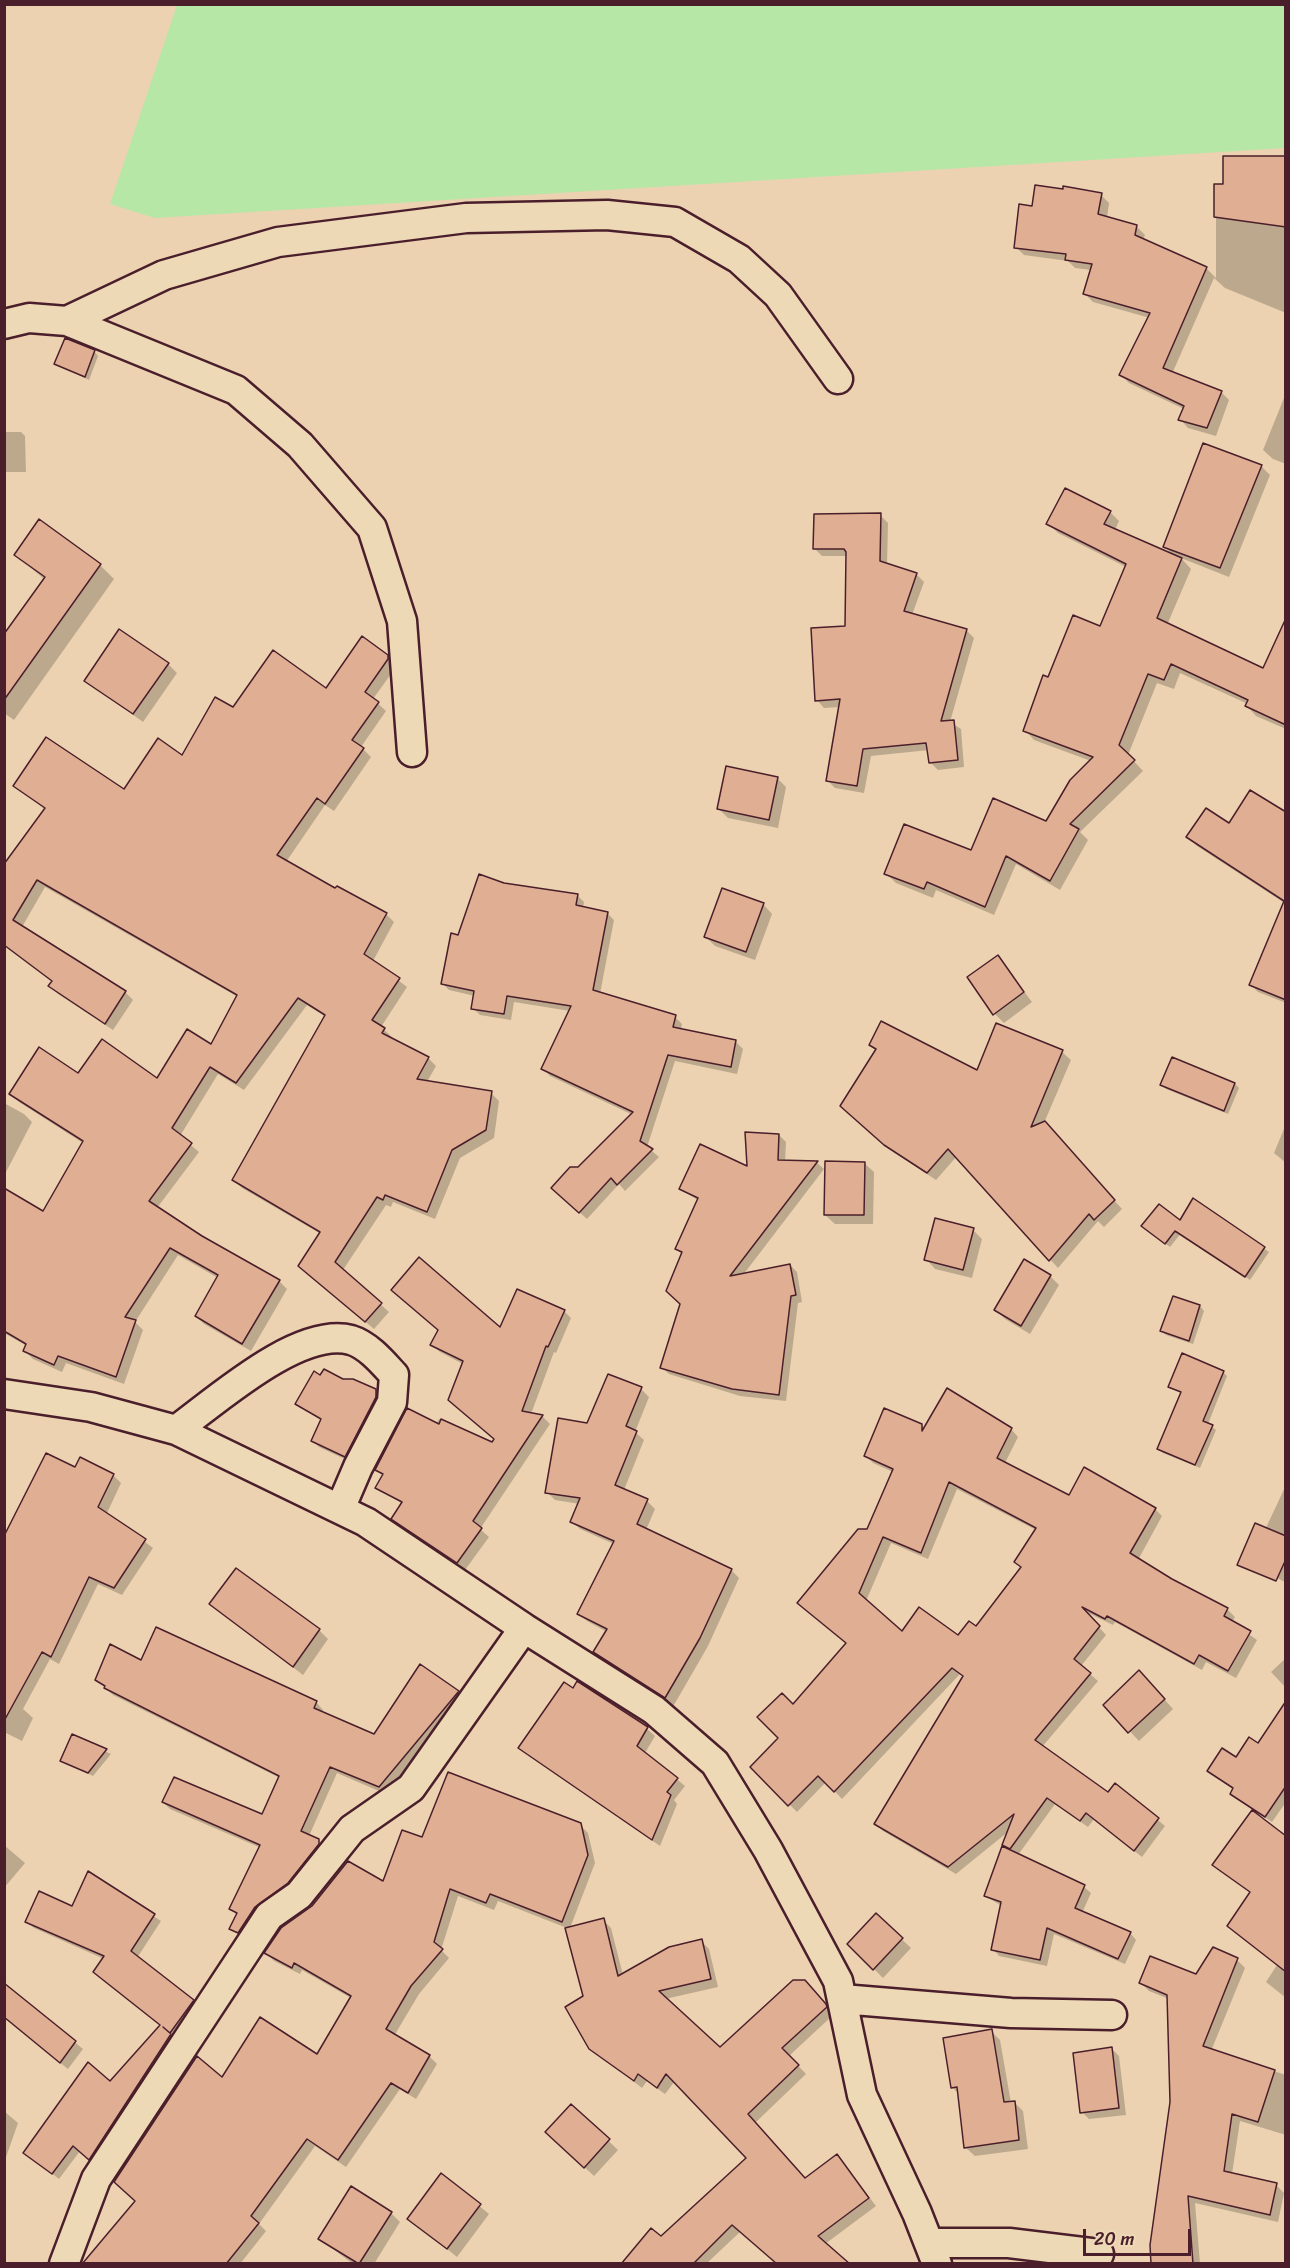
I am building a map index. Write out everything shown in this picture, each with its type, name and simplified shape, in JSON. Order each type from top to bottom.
[{"type":"street","points":[[67,321],[164,275],[278,242],[466,218],[607,214],[675,222],[739,259],[778,295],[838,380]]},
{"type":"street","points":[[4,324],[29,318],[67,321],[236,390],[300,445],[372,528],[402,621],[412,752]]},
{"type":"street","points":[[176,1430],[276,1359],[313,1340],[352,1340],[378,1357],[394,1375],[392,1402],[358,1467],[340,1509]]},
{"type":"street","points":[[4,1394],[91,1407],[176,1430],[340,1509],[366,1522],[524,1628],[654,1710],[715,1763],[768,1850],[838,1981],[862,2095],[933,2253],[1010,2243],[1099,2254]]},
{"type":"street","points":[[64,2264],[96,2179],[269,1916],[299,1895],[352,1829],[411,1788],[524,1628]]},
{"type":"street","points":[[842,1999],[1011,2013],[1113,2015]]},
{"type":"green space","points":[[177,5],[1285,5],[1285,148],[155,218],[110,204]]},
{"type":"building","points":[[1223,156],[1286,156],[1286,227],[1214,217],[1214,184],[1223,184]]},
{"type":"building","points":[[1035,185],[1063,189],[1063,186],[1102,193],[1098,214],[1137,225],[1135,235],[1207,267],[1163,368],[1222,391],[1207,428],[1178,420],[1184,406],[1119,375],[1150,313],[1083,294],[1092,264],[1065,260],[1066,254],[1014,248],[1019,204],[1032,206]]},
{"type":"building","points":[[65,338],[95,350],[85,377],[54,364]]},
{"type":"building","points":[[1203,443],[1262,465],[1220,568],[1163,547]]},
{"type":"building","points":[[1065,488],[1111,511],[1104,524],[1182,558],[1157,618],[1263,668],[1286,618],[1286,725],[1245,706],[1248,700],[1171,664],[1164,680],[1148,674],[1119,745],[1135,760],[1070,824],[1079,829],[1050,881],[1006,856],[985,907],[927,882],[924,889],[884,874],[904,824],[971,850],[993,798],[1046,821],[1070,780],[1093,757],[1023,731],[1043,675],[1048,677],[1073,615],[1100,626],[1126,564],[1046,524]]},
{"type":"building","points":[[881,513],[880,561],[917,573],[904,611],[967,629],[941,721],[954,720],[958,760],[929,763],[926,743],[863,749],[857,786],[826,781],[840,699],[815,701],[811,628],[845,626],[846,552],[844,549],[813,549],[814,514]]},
{"type":"building","points":[[39,519],[101,564],[4,700],[4,634],[45,577],[14,555]]},
{"type":"building","points":[[119,629],[169,663],[133,714],[84,681]]},
{"type":"building","points":[[362,636],[388,655],[388,659],[365,692],[379,702],[352,740],[364,748],[325,804],[317,798],[277,855],[335,888],[337,886],[387,913],[364,954],[400,978],[372,1020],[385,1028],[382,1033],[429,1057],[417,1079],[492,1091],[486,1130],[452,1150],[427,1212],[385,1195],[383,1200],[377,1197],[335,1262],[382,1303],[365,1322],[298,1266],[320,1232],[232,1180],[325,1015],[298,998],[236,1083],[210,1067],[172,1128],[192,1143],[149,1201],[202,1236],[280,1280],[242,1344],[195,1316],[218,1275],[170,1248],[125,1317],[136,1320],[116,1377],[58,1356],[54,1365],[23,1351],[26,1344],[4,1331],[4,1188],[43,1211],[83,1141],[9,1094],[39,1047],[78,1073],[102,1039],[157,1078],[187,1029],[211,1044],[237,995],[37,880],[13,920],[126,991],[105,1024],[48,986],[52,981],[4,945],[4,864],[45,808],[13,786],[46,737],[124,789],[158,738],[182,755],[215,697],[233,707],[273,650],[326,688]]},
{"type":"building","points":[[726,766],[778,777],[769,820],[717,809]]},
{"type":"building","points":[[1250,790],[1286,812],[1286,1000],[1249,985],[1284,901],[1186,837],[1206,808],[1229,823]]},
{"type":"building","points":[[479,874],[504,883],[578,894],[576,905],[608,912],[593,990],[676,1015],[673,1027],[736,1040],[731,1067],[668,1055],[640,1141],[653,1149],[617,1185],[611,1178],[579,1213],[551,1188],[570,1167],[578,1167],[633,1112],[541,1069],[571,1006],[507,996],[504,1014],[471,1009],[474,991],[441,984],[451,933],[458,935]]},
{"type":"building","points":[[722,888],[764,903],[746,952],[704,937]]},
{"type":"building","points":[[998,955],[1024,992],[993,1015],[967,977]]},
{"type":"building","points":[[881,1021],[977,1070],[996,1023],[1063,1050],[1031,1127],[1045,1121],[1115,1200],[1094,1220],[1089,1214],[1049,1261],[948,1149],[927,1173],[884,1145],[840,1106],[876,1049],[869,1045]]},
{"type":"building","points":[[1172,1057],[1235,1083],[1224,1111],[1160,1085]]},
{"type":"building","points":[[745,1132],[779,1134],[778,1160],[818,1161],[730,1276],[790,1264],[796,1295],[791,1296],[779,1395],[732,1389],[660,1368],[680,1304],[666,1291],[682,1252],[675,1249],[698,1198],[679,1189],[700,1144],[747,1166]]},
{"type":"building","points":[[825,1161],[865,1162],[864,1215],[824,1215]]},
{"type":"building","points":[[1193,1198],[1265,1247],[1245,1277],[1175,1231],[1165,1244],[1141,1226],[1159,1204],[1180,1220]]},
{"type":"building","points":[[935,1218],[974,1228],[963,1270],[924,1260]]},
{"type":"building","points":[[419,1257],[500,1327],[517,1289],[565,1310],[548,1347],[546,1346],[522,1411],[543,1415],[473,1521],[482,1528],[457,1563],[391,1519],[402,1502],[375,1488],[383,1474],[375,1470],[407,1408],[439,1424],[441,1419],[492,1442],[494,1439],[448,1400],[463,1361],[430,1345],[438,1330],[391,1290]]},
{"type":"building","points":[[1024,1259],[1051,1275],[1021,1326],[994,1310]]},
{"type":"building","points":[[1173,1296],[1200,1305],[1189,1341],[1160,1331]]},
{"type":"building","points":[[1182,1353],[1224,1371],[1203,1421],[1213,1425],[1195,1465],[1157,1449],[1181,1392],[1168,1387]]},
{"type":"building","points":[[324,1369],[343,1379],[353,1379],[376,1389],[376,1397],[345,1457],[311,1441],[321,1419],[295,1404],[314,1371],[320,1375]]},
{"type":"building","points":[[608,1374],[642,1387],[626,1426],[637,1431],[615,1485],[648,1499],[637,1524],[732,1569],[700,1638],[665,1698],[593,1652],[607,1629],[577,1614],[614,1541],[570,1522],[580,1498],[545,1493],[558,1418],[587,1423]]},
{"type":"building","points":[[947,1388],[1012,1428],[997,1458],[1069,1495],[1084,1467],[1156,1508],[1130,1553],[1172,1579],[1228,1608],[1224,1616],[1251,1631],[1228,1671],[1199,1655],[1194,1664],[1107,1616],[1105,1619],[1082,1607],[1100,1626],[1074,1659],[1091,1673],[1035,1740],[1108,1792],[1115,1783],[1159,1818],[1134,1851],[1086,1813],[1080,1821],[1047,1798],[1010,1849],[1002,1845],[1014,1814],[948,1867],[874,1824],[963,1676],[952,1668],[834,1792],[818,1776],[788,1806],[750,1767],[778,1738],[757,1717],[782,1693],[793,1704],[846,1643],[797,1603],[858,1529],[867,1529],[893,1469],[864,1456],[884,1408],[922,1424],[922,1431]],"holes":[[[949,1482],[1036,1528],[1014,1562],[1021,1567],[976,1626],[969,1621],[958,1635],[919,1607],[902,1631],[859,1593],[883,1537],[921,1553]]]},
{"type":"building","points":[[46,1453],[75,1467],[80,1457],[114,1474],[98,1507],[146,1539],[114,1588],[89,1577],[51,1657],[42,1652],[4,1721],[4,1536]]},
{"type":"building","points":[[1255,1523],[1286,1536],[1286,1559],[1276,1581],[1237,1565]]},
{"type":"building","points":[[236,1568],[320,1629],[293,1667],[209,1604]]},
{"type":"building","points":[[156,1627],[317,1701],[314,1708],[374,1734],[420,1664],[459,1691],[379,1787],[330,1767],[301,1831],[319,1839],[319,1844],[288,1883],[255,1907],[238,1933],[229,1929],[237,1913],[229,1909],[260,1845],[162,1802],[174,1777],[262,1814],[279,1776],[104,1688],[105,1686],[95,1680],[110,1644],[141,1660]]},
{"type":"building","points":[[1139,1670],[1165,1699],[1128,1733],[1103,1705]]},
{"type":"building","points":[[577,1681],[648,1727],[637,1746],[678,1778],[667,1792],[671,1795],[652,1840],[518,1748],[564,1682],[573,1688]]},
{"type":"building","points":[[1286,1701],[1286,1786],[1265,1817],[1230,1794],[1233,1788],[1207,1771],[1222,1748],[1236,1757],[1249,1737],[1258,1743]]},
{"type":"building","points":[[72,1734],[107,1749],[88,1773],[60,1761]]},
{"type":"building","points":[[448,1772],[581,1823],[588,1855],[562,1922],[490,1894],[486,1903],[450,1889],[434,1942],[443,1949],[411,1986],[386,2029],[430,2055],[408,2093],[391,2083],[338,2160],[307,2139],[251,2216],[259,2223],[226,2264],[82,2264],[135,2201],[114,2182],[197,2056],[222,2077],[260,2017],[317,2054],[351,1996],[294,1963],[292,1968],[264,1953],[281,1928],[312,1906],[348,1861],[383,1881],[402,1830],[422,1837]]},
{"type":"building","points":[[1252,1810],[1286,1836],[1286,1972],[1227,1926],[1250,1892],[1212,1865]]},
{"type":"building","points":[[1002,1846],[1085,1885],[1075,1908],[1131,1932],[1118,1959],[1047,1928],[1040,1960],[991,1950],[1001,1902],[984,1896]]},
{"type":"building","points":[[88,1871],[155,1914],[131,1951],[194,2000],[170,2033],[163,2027],[171,2034],[89,2160],[73,2146],[52,2174],[23,2153],[88,2062],[110,2081],[160,2025],[93,1972],[104,1956],[25,1922],[39,1891],[72,1906]]},
{"type":"building","points":[[876,1913],[903,1938],[873,1970],[847,1944]]},
{"type":"building","points":[[604,1918],[618,1976],[669,1947],[702,1939],[711,1979],[659,1991],[720,2047],[793,1980],[805,1980],[826,2004],[827,2007],[782,2048],[799,2065],[748,2114],[805,2178],[837,2154],[869,2198],[818,2236],[850,2264],[777,2264],[732,2225],[693,2264],[621,2264],[651,2228],[661,2236],[746,2158],[666,2074],[657,2088],[638,2074],[634,2081],[589,2049],[565,2007],[583,1996],[565,1928]]},
{"type":"building","points":[[1213,1947],[1238,1958],[1203,2046],[1275,2070],[1258,2122],[1232,2114],[1224,2171],[1277,2183],[1270,2215],[1188,2196],[1193,2264],[1151,2264],[1150,2245],[1170,2102],[1167,1995],[1139,1983],[1150,1956],[1196,1974]]},
{"type":"building","points":[[4,1983],[76,2041],[60,2063],[4,2017]]},
{"type":"building","points":[[992,2029],[1004,2102],[1015,2101],[1019,2140],[964,2148],[957,2087],[951,2088],[943,2038]]},
{"type":"building","points":[[1112,2047],[1119,2108],[1080,2113],[1073,2053]]},
{"type":"building","points":[[571,2104],[610,2139],[584,2168],[545,2132]]},
{"type":"building","points":[[441,2173],[481,2204],[447,2249],[407,2219]]},
{"type":"building","points":[[351,2186],[392,2212],[359,2264],[318,2239]]}]
